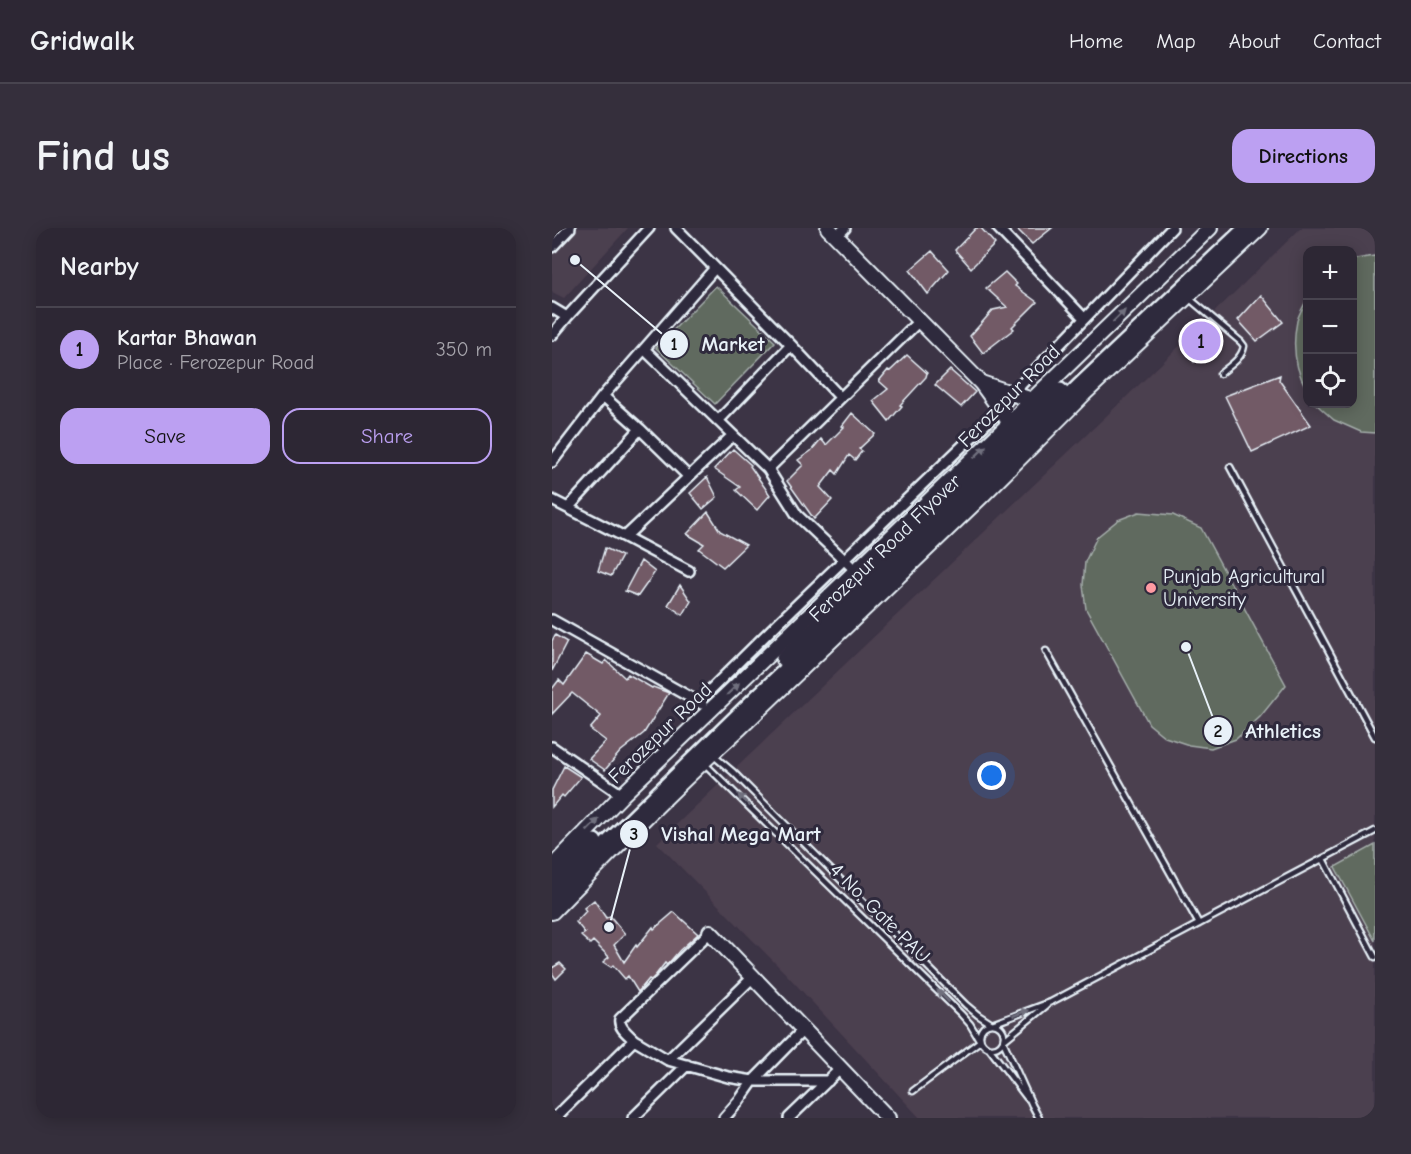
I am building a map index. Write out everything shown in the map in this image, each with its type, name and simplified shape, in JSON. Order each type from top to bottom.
[{"type":"main road","name":"Ferozepur Road Flyover","points":[[552,883],[1231,228]]},
{"type":"main road","name":"Ferozepur Road Flyover","points":[[552,898],[1246,228]]},
{"type":"main road","points":[[552,912],[707,758],[981,497],[1084,394],[1260,228]]},
{"type":"main road","name":"Ferozepur Road","points":[[552,867],[622,795],[1209,229]]},
{"type":"main road","points":[[836,231],[919,321],[981,383],[1010,423]]},
{"type":"main road","points":[[981,383],[1032,400]]},
{"type":"main road","points":[[710,932],[888,1118]]},
{"type":"street","points":[[552,247],[570,228]]},
{"type":"street","points":[[552,335],[649,228]]},
{"type":"street","points":[[676,228],[840,397]]},
{"type":"street","points":[[998,228],[1084,318]]},
{"type":"street","points":[[698,702],[1000,410],[1012,394],[1172,228]]},
{"type":"street","points":[[552,462],[603,396],[715,268]]},
{"type":"street","points":[[552,308],[567,317]]},
{"type":"street","points":[[768,469],[919,321]]},
{"type":"street","points":[[718,421],[791,345]]},
{"type":"street","points":[[644,349],[768,469],[797,515],[856,571]]},
{"type":"street","points":[[603,396],[688,476]]},
{"type":"street","points":[[568,508],[640,429]]},
{"type":"street","points":[[625,537],[733,435]]},
{"type":"street","points":[[552,500],[689,571]]},
{"type":"street","points":[[552,621],[711,710]]},
{"type":"street","points":[[552,747],[622,795]]},
{"type":"street","points":[[710,932],[620,1019],[621,1026],[634,1040],[668,1060],[728,1077],[753,1081],[828,1081]]},
{"type":"street","points":[[668,1060],[753,977]]},
{"type":"street","points":[[724,1118],[753,1081],[803,1029]]},
{"type":"street","points":[[555,1118],[634,1040]]},
{"type":"street","points":[[633,1118],[687,1065]]},
{"type":"street","points":[[789,1118],[840,1068]]},
{"type":"lane","points":[[1188,297],[1244,346],[1240,358],[1220,374]]},
{"type":"lane","points":[[1230,467],[1375,738]]},
{"type":"lane","points":[[1046,651],[1199,924]]},
{"type":"lane","name":"4 No. Gate PAU","points":[[707,758],[733,772],[966,1005],[992,1024]]},
{"type":"lane","name":"4 No. Gate PAU","points":[[707,758],[961,1014],[980,1041]]},
{"type":"lane","points":[[1032,1105],[989,1048],[980,1041],[980,1033],[988,1024],[1051,1002],[1375,831]]},
{"type":"lane","points":[[1323,859],[1375,957]]},
{"type":"lane","points":[[989,1048],[998,1047],[1051,1002]]},
{"type":"lane","points":[[992,1024],[1002,1029],[1003,1041],[1039,1118]]},
{"type":"lane","points":[[913,1091],[980,1041]]},
{"type":"shaded area","points":[[552,228],[628,228],[564,298],[552,292]]},
{"type":"shaded area","name":"Punjab Agricultural University","points":[[1301,228],[1375,228],[1375,1118],[920,1118],[787,975],[657,843]]},
{"type":"green space","points":[[1375,256],[1375,433],[1361,432],[1334,420],[1320,408],[1357,408],[1357,259]]},
{"type":"green space","points":[[716,286],[775,342],[715,404],[656,348]]},
{"type":"green space","points":[[1303,307],[1303,382],[1296,357],[1295,339],[1298,318]]},
{"type":"green space","points":[[1139,512],[1173,515],[1201,528],[1286,685],[1260,717],[1236,739],[1211,748],[1189,745],[1165,737],[1149,724],[1086,609],[1083,585],[1085,562],[1097,537],[1118,520]]},
{"type":"green space","points":[[1375,845],[1375,941],[1335,867]]},
{"type":"building","points":[[976,228],[981,228],[995,244],[971,268],[955,250]]},
{"type":"building","points":[[1016,228],[1052,228],[1032,244]]},
{"type":"building","points":[[932,251],[949,270],[928,294],[910,270]]},
{"type":"building","points":[[1005,272],[1017,284],[1015,286],[1037,302],[1012,327],[1014,329],[983,353],[970,336],[993,310],[1007,307],[986,288]]},
{"type":"building","points":[[1261,295],[1283,322],[1257,341],[1238,320]]},
{"type":"building","points":[[1204,324],[1218,337],[1194,362],[1184,345]]},
{"type":"building","points":[[907,355],[927,373],[926,377],[900,405],[902,406],[889,421],[873,401],[888,389],[879,381],[888,370],[890,371]]},
{"type":"building","points":[[950,370],[975,392],[961,407],[935,385]]},
{"type":"building","points":[[1280,375],[1279,380],[1311,425],[1252,452],[1225,396]]},
{"type":"building","points":[[852,413],[875,434],[859,449],[862,451],[855,460],[849,455],[837,474],[833,470],[820,487],[832,500],[814,519],[787,481],[803,465],[798,460],[811,451],[821,439],[826,445],[844,427],[842,426]]},
{"type":"building","points":[[733,449],[751,465],[770,495],[757,510],[736,490],[740,487],[714,469]]},
{"type":"building","points":[[707,477],[717,497],[703,509],[690,493]]},
{"type":"building","points":[[708,512],[720,531],[746,545],[723,567],[699,549],[704,544],[687,534]]},
{"type":"building","points":[[605,548],[622,556],[611,576],[598,571]]},
{"type":"building","points":[[641,561],[655,572],[638,596],[625,591]]},
{"type":"building","points":[[680,585],[691,601],[683,615],[668,605]]},
{"type":"building","points":[[555,635],[567,642],[552,671],[552,641]]},
{"type":"building","points":[[586,654],[603,664],[606,660],[625,678],[628,674],[652,688],[669,693],[644,733],[620,752],[605,770],[589,759],[606,741],[590,729],[601,716],[572,693],[552,714],[552,689],[559,680],[564,685]]},
{"type":"building","points":[[564,766],[581,777],[552,807],[552,790]]},
{"type":"building","points":[[594,900],[606,918],[610,916],[625,934],[614,945],[624,962],[653,927],[654,929],[674,912],[698,934],[667,965],[665,963],[638,992],[628,976],[625,979],[613,965],[611,967],[603,962],[609,957],[593,941],[590,944],[581,936],[585,933],[576,922],[586,911],[584,908]]},
{"type":"building","points":[[560,963],[566,969],[556,979],[552,968]]},
{"type":"place","name":"Market","points":[[575,260]]},
{"type":"place","name":"Kartar Bhawan","points":[[1201,341]]},
{"type":"place","name":"Punjab Agricultural University","points":[[1151,588]]},
{"type":"place","name":"Athletics","points":[[1186,647]]},
{"type":"place","name":"Vishal Mega Mart","points":[[609,927]]}]
